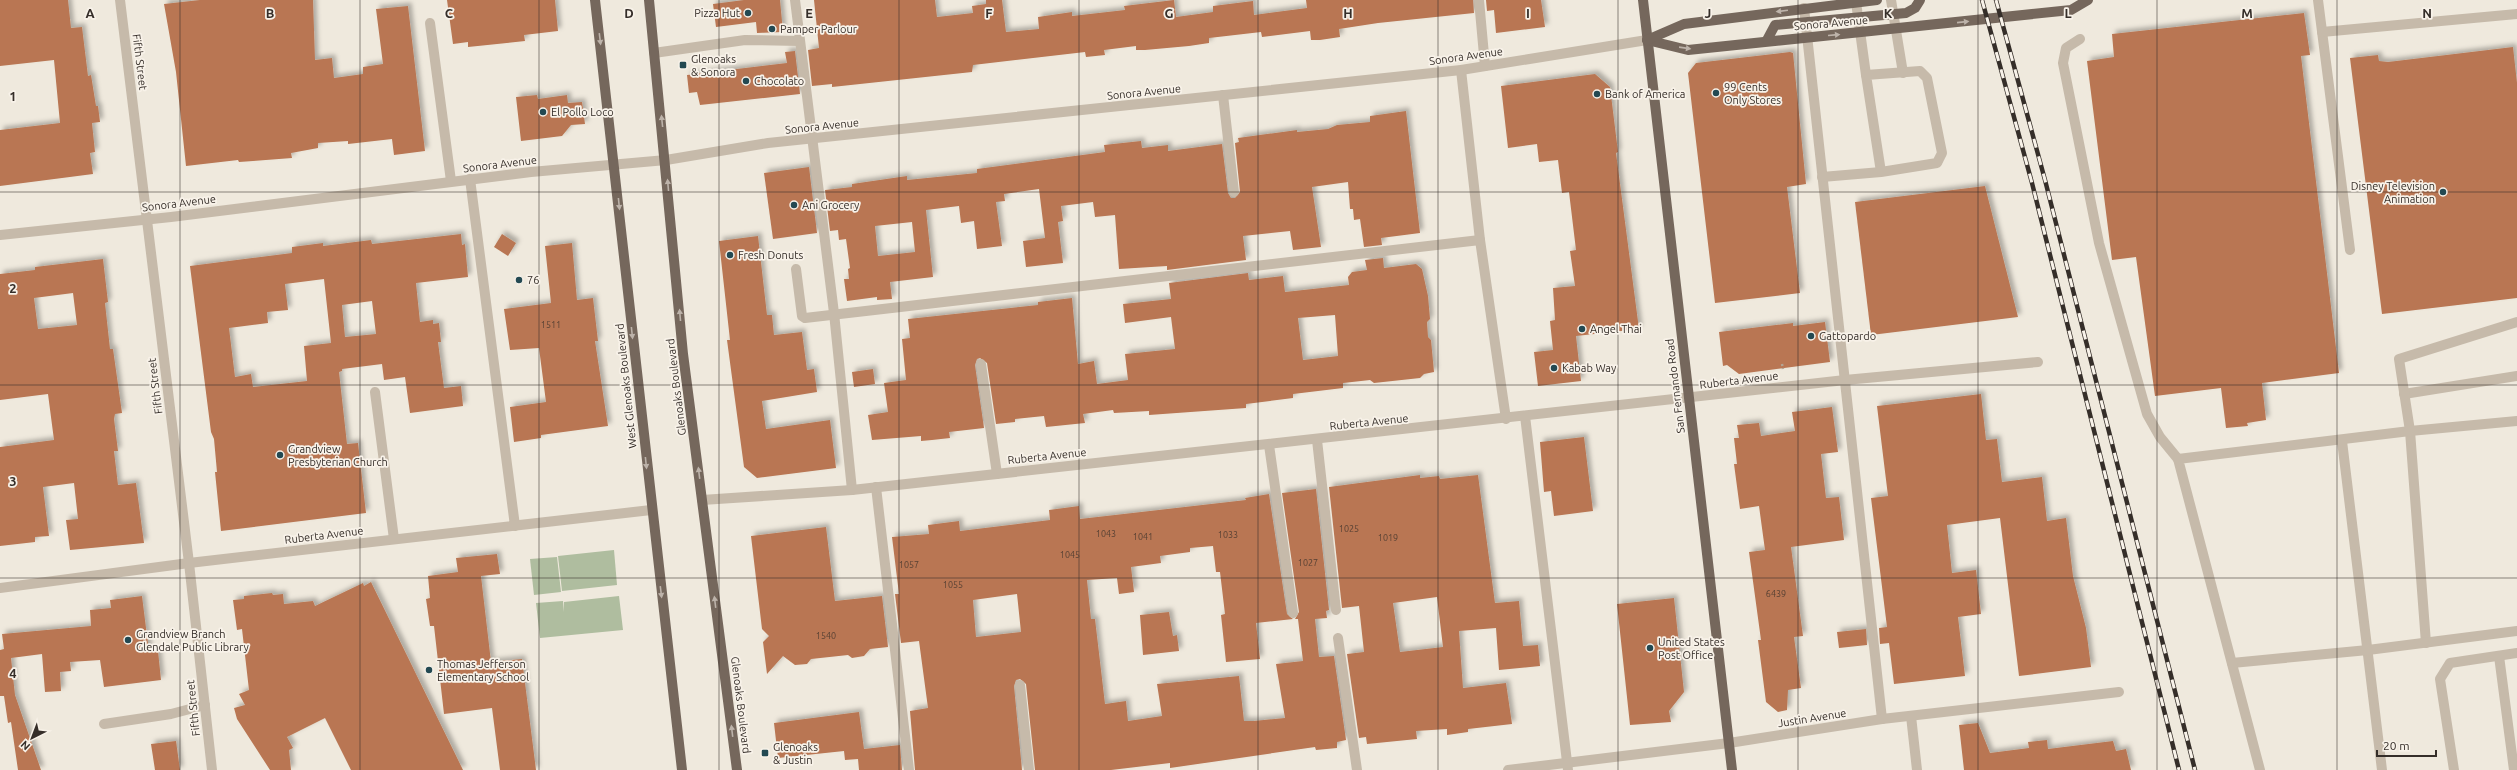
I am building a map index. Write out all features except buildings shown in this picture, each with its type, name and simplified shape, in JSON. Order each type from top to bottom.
[{"type":"main road","name":"West Glenoaks Boulevard","points":[[595,0],[682,770]]},
{"type":"main road","name":"Glenoaks Boulevard","points":[[649,0],[684,354],[737,770]]},
{"type":"main road","name":"San Fernando Road","points":[[1643,0],[1688,398],[1700,480],[1732,770]]},
{"type":"main road","name":"Sonora Avenue","points":[[1647,40],[1684,24],[1804,8],[1818,3],[1877,0]]},
{"type":"main road","points":[[1767,40],[1775,25],[1906,13],[1915,8],[1920,0]]},
{"type":"main road","name":"Sonora Avenue","points":[[1647,40],[1688,50],[1767,40],[1896,29],[2071,10],[2088,0]]},
{"type":"street","name":"Fifth Street","points":[[120,0],[189,563],[212,770]]},
{"type":"street","points":[[795,0],[834,314],[852,490]]},
{"type":"street","points":[[1478,0],[1485,66]]},
{"type":"street","points":[[1891,0],[1903,73]]},
{"type":"street","points":[[2318,0],[2350,250]]},
{"type":"street","points":[[1856,2],[1859,32],[1881,172]]},
{"type":"street","points":[[1804,8],[1882,720]]},
{"type":"street","points":[[2322,32],[2517,14]]},
{"type":"street","points":[[430,23],[451,182]]},
{"type":"street","points":[[2080,39],[2066,48],[2064,62],[2099,243],[2148,414],[2160,438],[2178,459],[2260,770]]},
{"type":"street","points":[[654,53],[745,40],[800,42]]},
{"type":"street","name":"Sonora Avenue","points":[[0,235],[147,220],[470,179],[666,160],[768,143],[1461,70],[1647,40]]},
{"type":"street","points":[[1461,70],[1480,240],[1506,419]]},
{"type":"street","points":[[1822,177],[1881,172],[1937,163],[1942,153],[1927,78],[1920,71],[1866,76]]},
{"type":"street","points":[[1223,95],[1234,192]]},
{"type":"street","points":[[470,179],[515,526]]},
{"type":"street","points":[[796,269],[802,316],[805,318],[1480,240]]},
{"type":"street","points":[[2426,643],[2410,431],[2399,359],[2517,322]]},
{"type":"street","name":"Ruberta Avenue","points":[[702,500],[852,490],[1506,419],[1845,380],[2038,362]]},
{"type":"street","points":[[981,364],[997,474]]},
{"type":"street","points":[[2404,394],[2517,376]]},
{"type":"street","points":[[375,392],[394,539]]},
{"type":"street","points":[[1525,416],[1567,767]]},
{"type":"street","points":[[2178,459],[2410,431],[2517,421]]},
{"type":"street","points":[[1316,440],[1336,610]]},
{"type":"street","points":[[2342,440],[2382,770]]},
{"type":"street","points":[[1269,445],[1293,612]]},
{"type":"street","points":[[876,487],[909,770]]},
{"type":"street","name":"Ruberta Avenue","points":[[0,588],[189,563],[652,510]]},
{"type":"street","points":[[2232,663],[2368,650],[2517,631]]},
{"type":"street","points":[[1338,638],[1357,770]]},
{"type":"street","points":[[2454,770],[2440,679],[2450,663],[2517,653]]},
{"type":"street","points":[[2499,656],[2514,770]]},
{"type":"street","points":[[1020,685],[1029,770]]},
{"type":"street","name":"Justin Avenue","points":[[1508,770],[1567,767],[1911,716],[2119,692]]},
{"type":"street","points":[[104,724],[171,714],[204,705]]},
{"type":"street","points":[[1911,716],[1917,770]]},
{"type":"path","points":[[1782,364],[1783,369]]},
{"type":"green space","points":[[614,550],[617,585],[562,591],[558,556]]},
{"type":"green space","points":[[557,557],[561,592],[534,595],[530,559]]},
{"type":"green space","points":[[619,596],[623,630],[540,638],[536,603],[563,601],[564,612],[564,602]]},
{"type":"railway","points":[[1982,0],[2032,183],[2179,770]]},
{"type":"railway","points":[[1996,0],[2045,180],[2195,770]]},
{"type":"place","name":"Pizza Hut","points":[[748,13]]},
{"type":"place","name":"Pamper Parlour","points":[[772,29]]},
{"type":"place","name":"Glenoaks & Sonora","points":[[683,65]]},
{"type":"place","name":"Chocolato","points":[[746,81]]},
{"type":"place","name":"99 Cents Only Stores","points":[[1716,93]]},
{"type":"place","name":"Bank of America","points":[[1597,94]]},
{"type":"place","name":"El Pollo Loco","points":[[543,112]]},
{"type":"place","name":"Disney Television Animation","points":[[2443,192]]},
{"type":"place","name":"Ani Grocery","points":[[794,205]]},
{"type":"place","name":"Fresh Donuts","points":[[730,255]]},
{"type":"place","name":"76","points":[[519,280]]},
{"type":"place","name":"Angel Thai","points":[[1582,329]]},
{"type":"place","name":"Gattopardo","points":[[1811,336]]},
{"type":"place","name":"Kabab Way","points":[[1554,368]]},
{"type":"place","name":"Grandview Presbyterian Church","points":[[280,455]]},
{"type":"place","name":"Grandview Branch Glendale Public Library","points":[[128,640]]},
{"type":"place","name":"United States Post Office","points":[[1650,648]]},
{"type":"place","name":"Thomas Jefferson Elementary School","points":[[429,670]]},
{"type":"place","name":"Glenoaks & Justin","points":[[765,753]]}]
